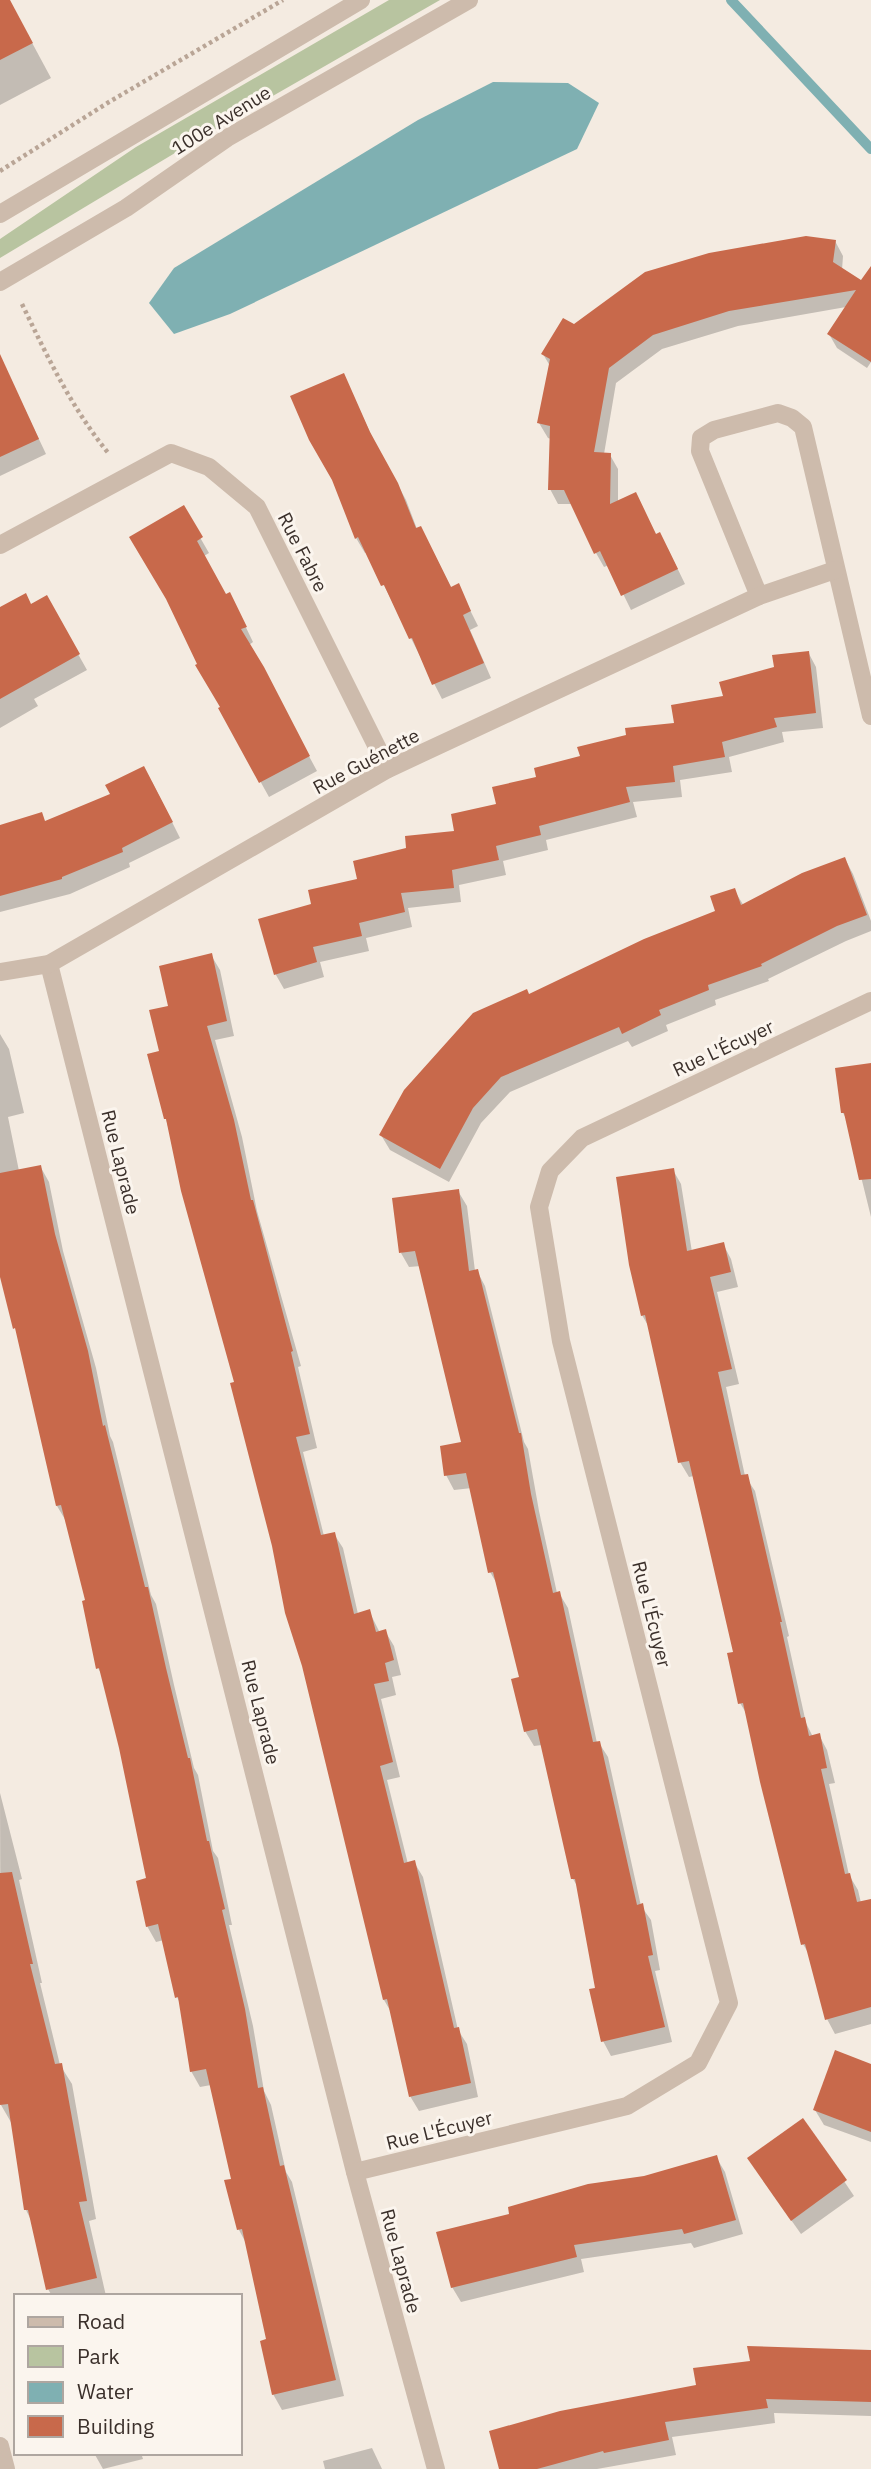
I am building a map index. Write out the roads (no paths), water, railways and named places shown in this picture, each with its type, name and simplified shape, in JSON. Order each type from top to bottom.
[{"type":"street","name":"100e Avenue","points":[[0,214],[361,0]]},
{"type":"street","name":"100e Avenue","points":[[0,282],[125,208],[227,138],[469,0]]},
{"type":"street","points":[[759,596],[700,452],[701,439],[714,430],[778,412],[803,427],[871,716]]},
{"type":"street","name":"Rue Fabre","points":[[0,545],[171,453],[209,467],[257,507],[388,769]]},
{"type":"street","name":"Rue Guénette","points":[[0,972],[49,964],[388,769],[759,596],[835,570]]},
{"type":"street","name":"Rue Laprade","points":[[49,964],[355,2172],[436,2469]]},
{"type":"street","name":"Rue L'Écuyer","points":[[355,2172],[626,2106],[698,2063],[729,2003],[561,1341],[539,1207],[550,1171],[582,1138],[871,1000]]},
{"type":"street","points":[[0,2446],[6,2469]]},
{"type":"water","points":[[493,82],[568,83],[599,103],[577,149],[230,314],[174,334],[149,303],[174,268],[418,120]]},
{"type":"waterway","points":[[731,0],[871,149]]}]
